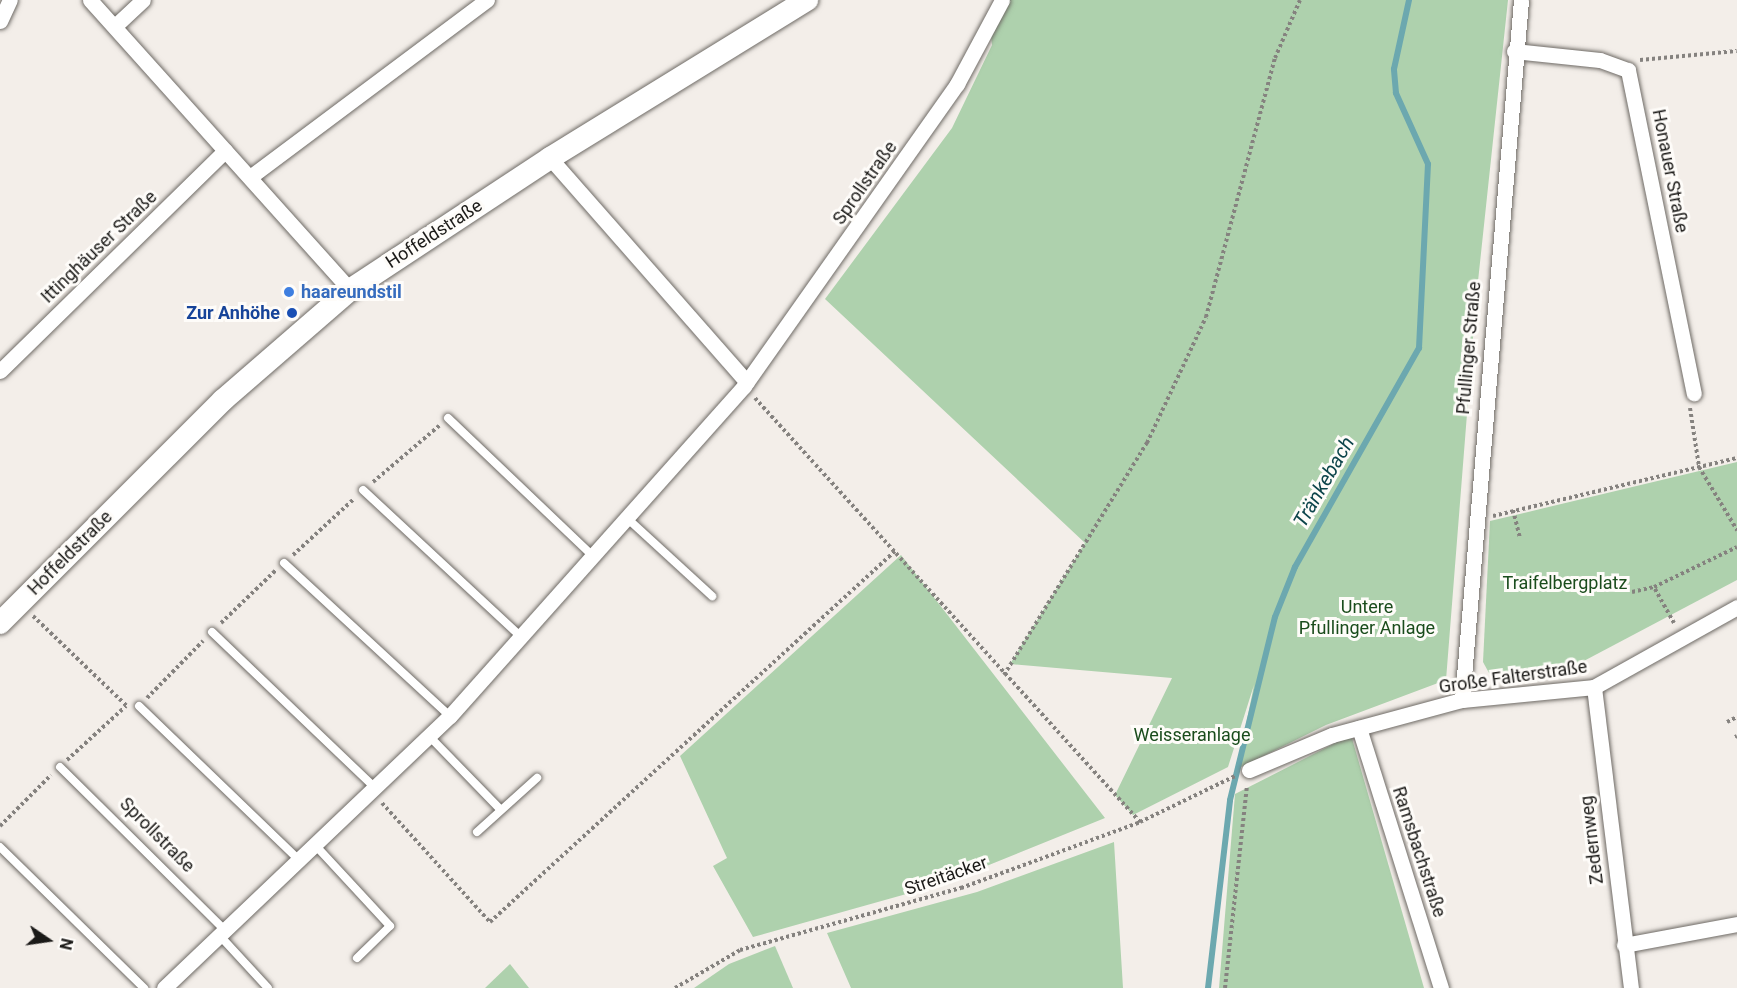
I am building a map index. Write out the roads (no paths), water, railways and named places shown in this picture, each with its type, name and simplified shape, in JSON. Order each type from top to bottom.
[{"type":"street","points":[[90,0],[350,290]]},
{"type":"street","points":[[115,26],[144,0]]},
{"type":"street","points":[[250,177],[487,0]]},
{"type":"street","name":"Hoffeldstraße","points":[[0,623],[223,400],[350,290],[550,158],[807,0]]},
{"type":"street","name":"Sprollstraße","points":[[164,988],[301,861],[450,716],[629,520],[746,384],[957,84],[1002,0]]},
{"type":"street","name":"Pfullinger Straße","points":[[1462,700],[1474,521],[1514,51],[1521,0]]},
{"type":"street","name":"Honauer Straße","points":[[1514,51],[1600,60],[1628,70],[1694,393]]},
{"type":"street","name":"Ittinghäuser Straße","points":[[0,371],[225,151]]},
{"type":"street","points":[[550,158],[746,384]]},
{"type":"street","name":"Große Falterstraße","points":[[1249,770],[1359,728],[1462,700],[1594,687],[1737,607]]},
{"type":"street","name":"Zedernweg","points":[[1594,687],[1631,988]]},
{"type":"street","name":"Ramsbachstraße","points":[[1359,728],[1441,988]]},
{"type":"street","points":[[1624,945],[1737,924]]},
{"type":"lane","points":[[448,418],[595,558]]},
{"type":"lane","points":[[363,490],[522,638]]},
{"type":"lane","points":[[629,520],[712,596]]},
{"type":"lane","points":[[284,563],[450,716]]},
{"type":"lane","points":[[212,632],[376,789]]},
{"type":"lane","points":[[139,706],[301,861]]},
{"type":"lane","points":[[429,736],[501,810]]},
{"type":"lane","name":"Sprollstraße","points":[[60,767],[224,934]]},
{"type":"lane","points":[[477,832],[537,778]]},
{"type":"lane","points":[[316,846],[390,926],[357,958]]},
{"type":"lane","points":[[0,847],[144,988]]},
{"type":"lane","points":[[224,934],[268,988]]},
{"type":"waterway","name":"Tränkebach","points":[[1208,988],[1230,800],[1275,617],[1295,567],[1419,348],[1428,164],[1396,93],[1394,69],[1409,0]]},
{"type":"place","name":"haareundstil","points":[[289,292]]},
{"type":"place","name":"Zur Anhöhe","points":[[292,313]]},
{"type":"park label","name":"Traifelbergplatz","points":[[1565,583]]},
{"type":"park label","name":"Untere Pfullinger Anlage","points":[[1367,618]]},
{"type":"park label","name":"Weisseranlage","points":[[1192,735]]}]
